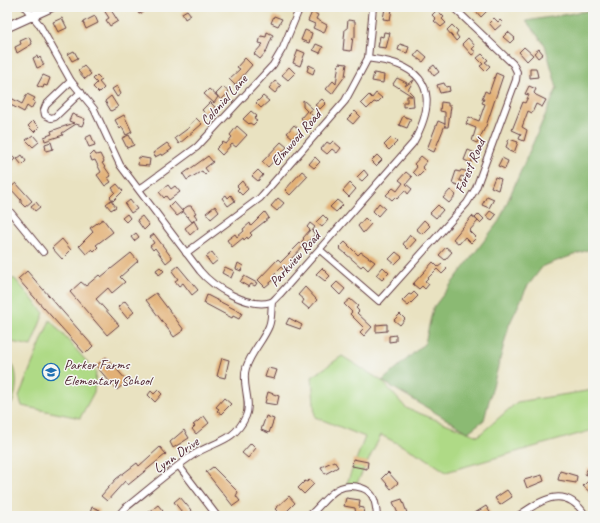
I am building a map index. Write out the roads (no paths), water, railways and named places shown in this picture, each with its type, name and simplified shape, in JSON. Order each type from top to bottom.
[{"type":"main road","points":[[7,27],[51,7]]},
{"type":"street","name":"Parkview Road","points":[[25,7],[33,15],[71,82],[94,109],[120,165],[140,189],[208,281],[245,301],[259,303],[272,302],[320,250],[414,142],[426,114],[427,100],[425,88],[419,78],[411,71],[398,64],[368,58]]},
{"type":"street","name":"Colonial Lane","points":[[140,189],[197,147],[273,65],[283,48],[300,7]]},
{"type":"street","name":"Elmwood Road","points":[[186,253],[260,198],[345,100],[368,58],[372,7]]},
{"type":"street","name":"Forest Road","points":[[320,250],[379,301],[467,203],[476,188],[516,80],[517,72],[513,64],[453,7]]},
{"type":"street","points":[[71,82],[46,105],[44,110],[45,114],[51,118],[55,117],[81,92]]},
{"type":"street","points":[[7,208],[43,252]]},
{"type":"street","name":"Lynn Drive","points":[[118,516],[124,509],[194,454],[230,438],[239,428],[246,416],[248,406],[245,385],[246,370],[253,351],[270,325],[272,302]]},
{"type":"street","points":[[179,466],[217,516]]},
{"type":"street","points":[[309,516],[333,492],[343,486],[354,485],[367,489],[375,500],[377,516]]},
{"type":"street","points":[[518,516],[550,497],[561,497],[573,501],[586,516]]},
{"type":"place","name":"Parker Farms Elementary School","points":[[51,372]]}]
